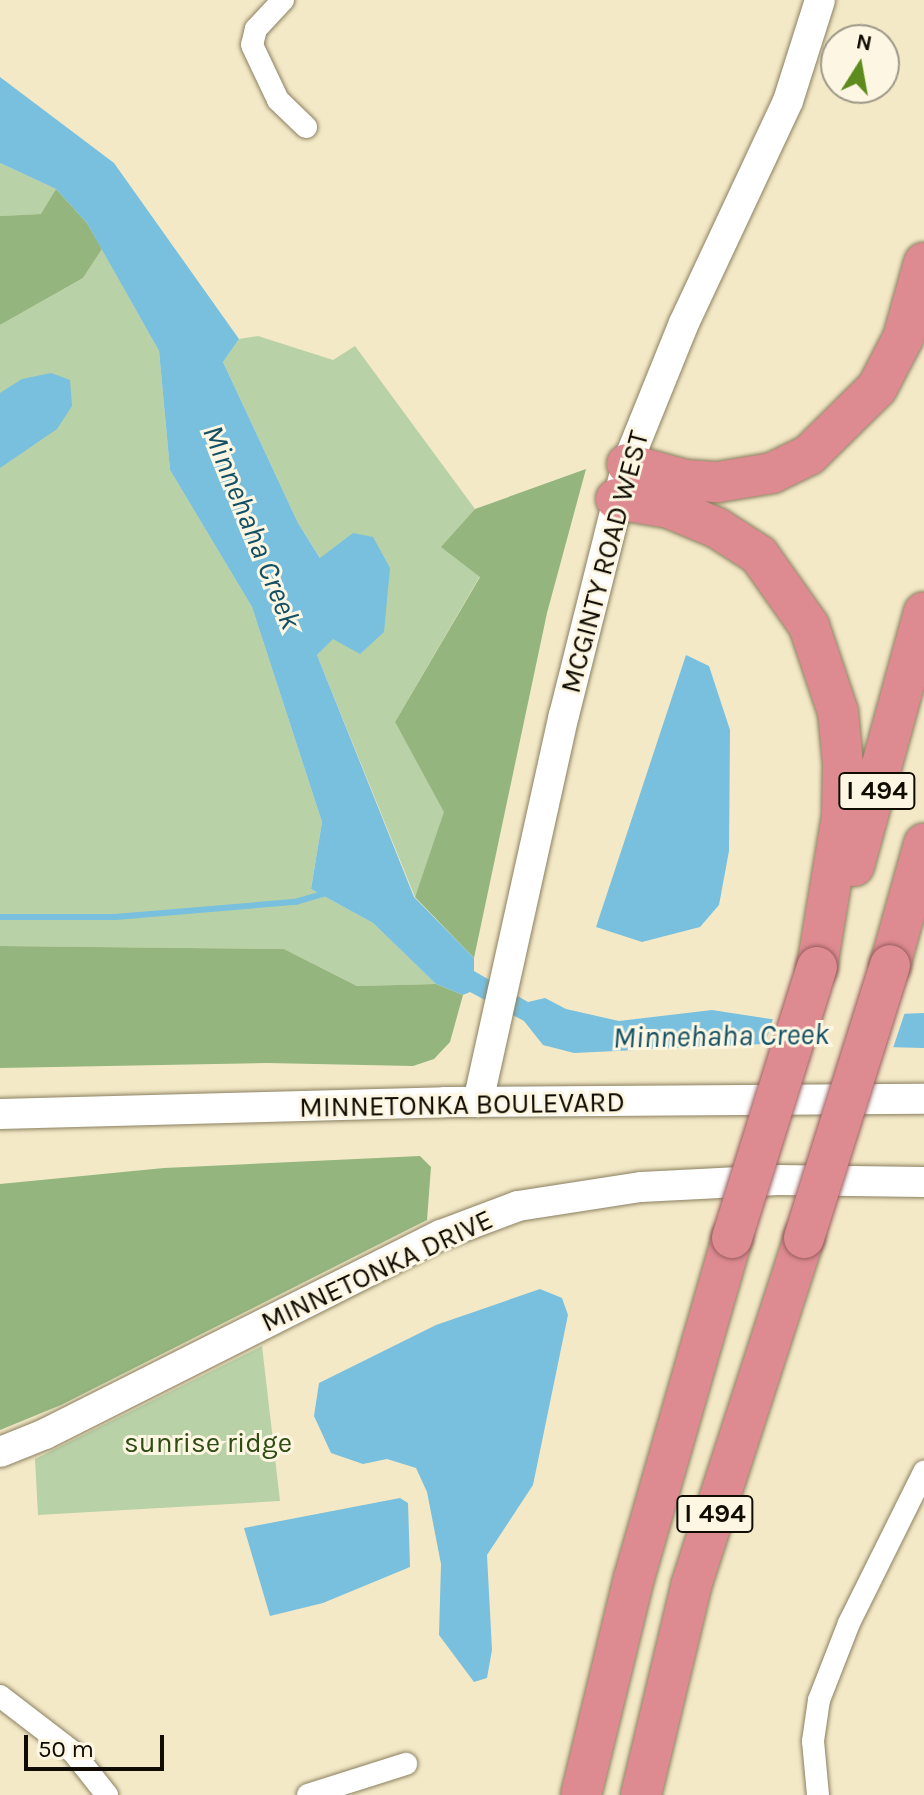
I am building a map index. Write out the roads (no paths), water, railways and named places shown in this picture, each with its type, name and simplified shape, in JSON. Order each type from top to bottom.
[{"type":"highway","points":[[621,482],[718,482],[772,473],[809,455],[877,388],[903,338],[924,263]]},
{"type":"highway","points":[[621,482],[669,508],[717,528],[759,555],[809,626],[838,712],[843,764],[842,816],[817,967]]},
{"type":"highway","name":"I 494","points":[[581,1795],[634,1578],[732,1238],[896,729],[924,612]]},
{"type":"highway","name":"I 494","points":[[641,1795],[691,1586],[890,965],[924,844]]},
{"type":"highway","points":[[890,965],[924,903]]},
{"type":"main road","name":"MCGINTY ROAD WEST","points":[[478,1102],[621,482],[678,336],[788,101],[820,0]]},
{"type":"main road","name":"MINNETONKA BOULEVARD","points":[[0,1114],[478,1102],[924,1099]]},
{"type":"main road","name":"MINNETONKA DRIVE","points":[[0,1452],[45,1434],[441,1235],[518,1206],[641,1187],[778,1180],[924,1182]]},
{"type":"street","points":[[283,0],[256,29],[252,45],[278,100],[306,127]]},
{"type":"street","points":[[818,1795],[813,1741],[819,1700],[849,1623],[924,1472]]},
{"type":"street","points":[[0,1696],[73,1752],[107,1795]]},
{"type":"street","points":[[308,1795],[406,1764]]},
{"type":"water","name":"Minnehaha Creek","points":[[0,77],[114,163],[239,339],[223,362],[298,523],[320,558],[353,533],[373,537],[390,568],[384,632],[360,654],[333,639],[317,655],[414,897],[474,958],[474,971],[528,1002],[545,998],[566,1009],[619,1021],[712,1010],[771,1019],[924,1013],[924,1048],[764,1044],[574,1053],[543,1045],[524,1021],[470,992],[463,995],[436,984],[373,923],[311,889],[322,822],[252,607],[170,470],[159,351],[87,223],[56,189],[0,163]]},
{"type":"water","points":[[51,373],[70,380],[72,406],[57,429],[0,468],[0,393],[22,379]]},
{"type":"water","points":[[686,655],[709,666],[730,730],[729,851],[719,905],[700,927],[642,942],[596,927]]},
{"type":"water","points":[[540,1289],[562,1298],[568,1315],[533,1485],[487,1555],[492,1650],[487,1678],[474,1682],[439,1635],[441,1564],[427,1492],[416,1468],[387,1459],[363,1464],[331,1453],[314,1416],[319,1383],[436,1325]]},
{"type":"water","points":[[400,1498],[408,1503],[410,1567],[323,1603],[270,1616],[244,1528]]},
{"type":"waterway","points":[[0,917],[115,917],[295,902],[326,893]]},
{"type":"park label","name":"sunrise ridge","points":[[208,1443]]}]
